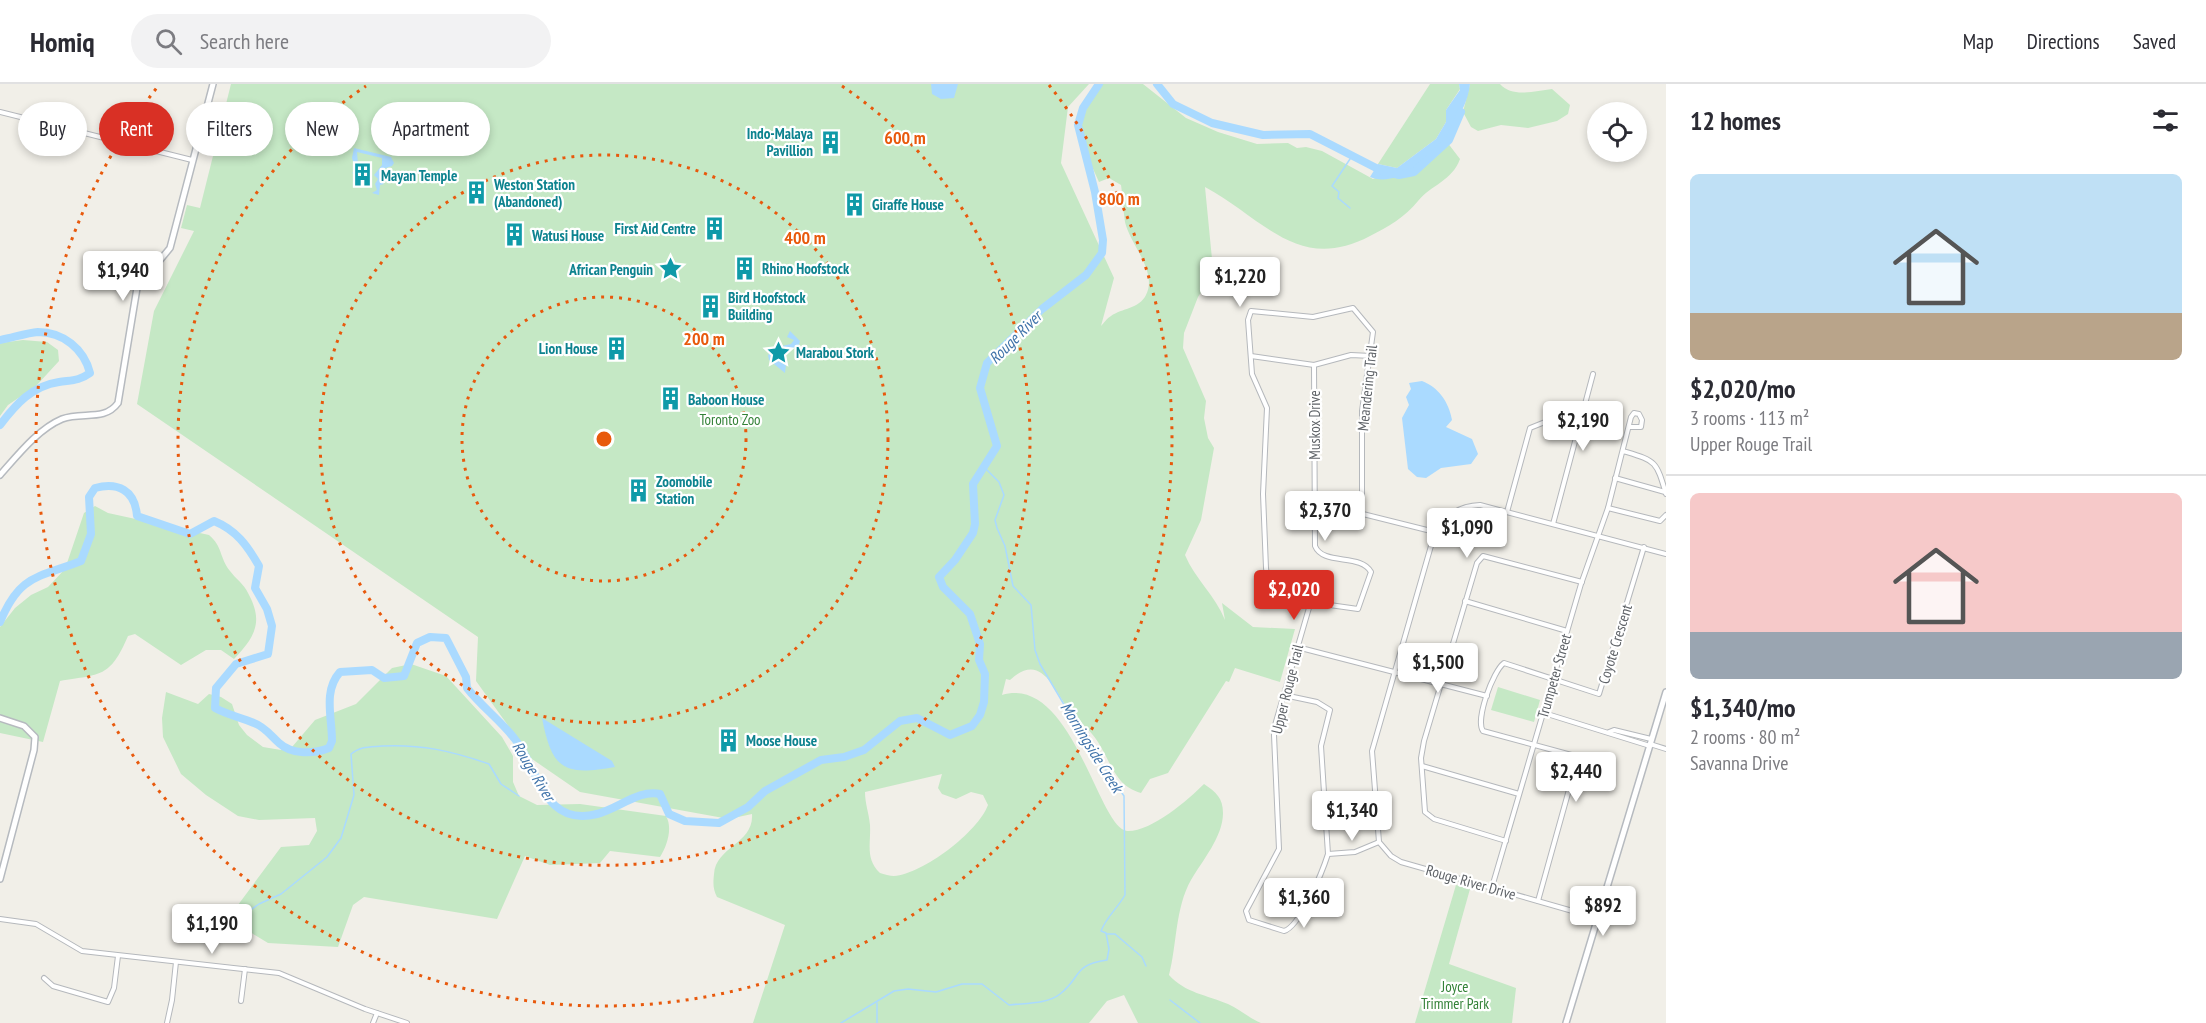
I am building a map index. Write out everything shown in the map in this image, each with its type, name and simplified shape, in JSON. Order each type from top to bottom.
[{"type":"street","points":[[0,475],[49,426],[64,418],[106,413],[118,403],[137,288],[170,248],[213,84]]},
{"type":"street","points":[[0,112],[192,160]]},
{"type":"street","name":"Meandering Trail","points":[[1311,601],[1273,597],[1269,590],[1263,494],[1267,408],[1252,374],[1248,320],[1254,310],[1313,317],[1353,308],[1373,332],[1362,411],[1362,513]]},
{"type":"street","points":[[1251,356],[1314,365],[1351,355],[1371,356]]},
{"type":"street","name":"Muskox Drive","points":[[1311,601],[1352,610],[1358,609],[1371,572],[1366,565],[1317,551],[1314,365]]},
{"type":"street","points":[[1553,524],[1593,374]]},
{"type":"street","points":[[1507,512],[1530,428],[1566,414],[1581,419]]},
{"type":"street","name":"Trumpeter Street","points":[[1492,887],[1567,631],[1597,534],[1608,508],[1629,427]]},
{"type":"street","points":[[1623,451],[1651,459],[1657,465],[1666,493]]},
{"type":"street","points":[[1616,478],[1666,493]]},
{"type":"street","points":[[1315,502],[1434,532]]},
{"type":"street","points":[[1284,695],[1317,702],[1330,710],[1322,746],[1328,854],[1355,852],[1379,842],[1372,751],[1434,532],[1448,516],[1467,506],[1480,505],[1666,554]]},
{"type":"street","points":[[1608,508],[1660,521],[1666,515]]},
{"type":"street","name":"Coyote Crescent","points":[[1553,679],[1599,694],[1644,548]]},
{"type":"street","points":[[1506,841],[1428,817],[1425,812],[1422,766],[1424,741],[1465,601],[1477,563],[1483,556],[1582,582]]},
{"type":"street","name":"Upper Rouge Trail","points":[[1311,601],[1274,735],[1279,849],[1247,908],[1246,915],[1252,921],[1284,931],[1290,929],[1322,871],[1328,854]]},
{"type":"street","points":[[1465,601],[1567,631]]},
{"type":"street","points":[[1297,647],[1487,696]]},
{"type":"street","points":[[1538,901],[1577,761],[1575,756],[1483,731],[1480,720],[1496,668],[1503,663],[1553,679]]},
{"type":"street","points":[[1566,1023],[1666,692]]},
{"type":"street","points":[[1544,713],[1608,732],[1612,736],[1650,743],[1666,749]]},
{"type":"street","points":[[0,718],[24,726],[32,732],[34,750],[0,879]]},
{"type":"street","points":[[1422,766],[1519,794]]},
{"type":"street","name":"Rouge River Drive","points":[[1379,842],[1391,856],[1401,862],[1597,918]]},
{"type":"street","points":[[0,919],[36,924],[82,951],[284,974],[377,1013],[407,1023]]},
{"type":"street","points":[[44,978],[53,986],[108,1002],[112,999],[118,956]]},
{"type":"street","points":[[166,1023],[172,1000],[176,962]]},
{"type":"street","points":[[241,1001],[245,969]]},
{"type":"street","points":[[373,1023],[377,1013]]},
{"type":"green space","name":"Toronto Zoo","points":[[231,84],[1089,84],[1068,107],[1061,163],[1114,278],[1101,326],[1115,313],[1135,306],[1143,300],[1149,286],[1146,268],[1125,222],[1121,185],[1109,178],[1099,182],[1083,143],[1081,122],[1084,110],[1100,84],[1143,84],[1186,118],[1218,132],[1257,144],[1288,143],[1297,148],[1306,147],[1322,151],[1373,179],[1445,146],[1447,142],[1460,159],[1452,173],[1396,221],[1370,236],[1345,246],[1322,249],[1301,245],[1282,237],[1205,187],[1212,259],[1210,278],[1198,297],[1184,333],[1183,348],[1206,401],[1204,418],[1208,438],[1214,448],[1201,520],[1185,555],[1225,620],[1222,603],[1253,627],[1295,629],[1280,682],[1235,668],[1229,682],[1226,681],[1168,773],[1150,779],[1141,793],[1132,790],[1119,779],[1095,737],[1067,707],[1044,675],[1029,669],[1020,672],[1010,680],[1006,679],[1002,695],[1026,695],[1047,707],[1065,728],[1105,806],[1116,823],[1127,831],[1137,830],[1158,821],[1204,784],[1218,796],[1223,808],[1220,831],[1191,880],[1182,902],[1169,975],[1189,990],[1228,1004],[1261,1023],[1138,1023],[1124,995],[1107,1001],[1089,1023],[753,1023],[785,925],[717,897],[713,884],[716,865],[721,857],[747,832],[752,814],[729,819],[580,792],[532,759],[476,681],[478,637],[137,404],[154,311],[194,231],[181,228],[187,205],[200,208],[213,156],[273,156],[273,102],[226,102]],"holes":[[[942,774],[938,788],[942,794],[956,799],[971,792],[983,795],[988,805],[982,816],[962,839],[934,860],[920,868],[894,876],[880,873],[875,868],[871,857],[870,825],[865,792]]]},
{"type":"green space","points":[[1430,84],[1459,84],[1460,89],[1446,110],[1446,122],[1436,139],[1397,168],[1378,164]]},
{"type":"green space","points":[[1470,84],[1500,84],[1517,92],[1552,89],[1570,105],[1568,114],[1557,121],[1528,128],[1501,125],[1478,131],[1471,127],[1463,112]]},
{"type":"green space","points":[[23,340],[47,342],[58,350],[59,361],[36,386],[8,405],[0,416],[0,343]]},
{"type":"green space","points":[[95,506],[108,513],[209,535],[217,544],[232,574],[244,587],[253,603],[256,612],[255,629],[234,659],[221,650],[206,650],[181,665],[135,634],[128,636],[116,660],[103,672],[60,681],[43,742],[0,733],[0,627],[15,608],[31,595],[48,587],[65,569],[84,513]]},
{"type":"green space","points":[[411,664],[446,676],[502,737],[513,756],[513,782],[519,796],[537,805],[580,804],[666,816],[669,826],[668,837],[660,857],[610,851],[600,863],[550,865],[525,856],[497,919],[364,897],[353,905],[338,947],[268,943],[253,934],[232,913],[281,847],[309,845],[317,831],[315,818],[259,820],[238,816],[206,795],[181,774],[163,737],[162,718],[166,692],[198,704],[209,694],[221,697],[232,704],[239,725],[247,735],[263,747],[281,750],[292,747],[315,720],[356,704],[392,668]]},
{"type":"green space","points":[[1498,687],[1540,700],[1534,722],[1491,710]]},
{"type":"green space","name":"Joyce Trimmer Park","points":[[1456,885],[1470,889],[1449,964],[1516,988],[1512,1023],[1415,1023]]},
{"type":"water","points":[[931,84],[958,84],[954,98],[941,99],[932,94]]},
{"type":"water","points":[[1459,84],[1470,84],[1468,96],[1444,147],[1420,167],[1410,172],[1389,179],[1370,177],[1378,164],[1397,168],[1436,139],[1446,122],[1446,110],[1460,90]]},
{"type":"water","points":[[359,149],[371,152],[371,155],[359,152]]},
{"type":"water","points":[[357,156],[358,164],[362,168],[357,175],[352,173],[356,169],[352,158]]},
{"type":"water","points":[[374,156],[391,157],[394,163],[383,169],[381,181],[384,184],[380,185],[379,195],[372,193],[377,190],[375,184],[378,179],[374,175],[382,165],[382,158]]},
{"type":"water","name":"Marabou Stork","points":[[790,331],[800,341],[798,347],[786,349],[778,355],[786,365],[785,373],[769,360],[768,355],[782,346],[791,344],[794,340],[787,337]]},
{"type":"water","points":[[1422,381],[1438,391],[1445,401],[1452,420],[1446,427],[1472,439],[1478,454],[1471,464],[1441,468],[1426,478],[1417,477],[1408,469],[1402,418],[1409,405],[1406,397],[1411,389],[1409,383]]},
{"type":"water","points":[[542,718],[612,761],[615,767],[583,770],[563,765],[550,749]]},
{"type":"waterway","name":"Rouge River","points":[[0,622],[7,606],[23,586],[42,575],[81,561],[91,534],[89,497],[95,488],[111,486],[118,487],[129,494],[136,507],[137,516],[190,534],[214,521],[235,534],[250,551],[259,566],[255,588],[267,609],[272,626],[268,654],[236,664],[216,688],[215,708],[258,725],[290,750],[310,752],[329,748],[332,741],[330,696],[335,679],[340,672],[372,670],[384,678],[404,676],[417,643],[430,637],[446,638],[466,677],[467,688],[514,738],[553,804],[564,812],[579,816],[605,812],[636,797],[652,793],[660,794],[669,814],[685,821],[719,823],[748,807],[765,791],[821,760],[844,757],[864,750],[900,721],[917,718],[950,735],[972,726],[980,715],[984,702],[985,674],[979,660],[980,644],[970,614],[943,587],[939,577],[955,560],[973,533],[975,524],[973,484],[997,446],[980,388],[987,363],[1042,309],[1086,275],[1102,253],[1103,240],[1095,192],[1078,125],[1083,108],[1099,84]]},
{"type":"waterway","name":"Rouge River","points":[[1157,84],[1173,104],[1212,123],[1263,135],[1310,134],[1382,171],[1399,175],[1414,172],[1449,140],[1461,112]]},
{"type":"waterway","points":[[1350,208],[1338,198],[1339,192],[1332,186],[1352,156]]},
{"type":"waterway","name":"Rouge River","points":[[0,340],[38,332],[56,335],[78,349],[90,373],[79,379],[41,387],[25,397],[0,425]]},
{"type":"waterway","name":"Morningside Creek","points":[[841,1023],[894,991],[908,989],[936,992],[962,984],[982,984],[1009,1005],[1043,1001],[1055,997],[1067,988],[1083,968],[1107,960],[1109,949],[1106,933],[1101,931],[1125,895],[1124,796],[1085,740],[1040,664],[1035,650],[1031,605],[1013,586],[1005,546],[995,520],[1004,495],[999,482],[984,467]]},
{"type":"waterway","points":[[236,920],[259,904],[281,894],[327,857],[341,838],[354,795],[351,754],[358,750],[365,747],[410,746],[462,755],[489,764],[501,784],[519,796]]},
{"type":"waterway","points":[[1107,934],[1115,934],[1142,957],[1146,966]]},
{"type":"waterway","points":[[1170,1000],[1200,1023]]},
{"type":"waterway","points":[[877,1003],[877,1023]]},
{"type":"place","name":"Indo-Malaya Pavillion","points":[[831,142]]},
{"type":"place","name":"Mayan Temple","points":[[363,175]]},
{"type":"place","name":"Weston Station (Abandoned)","points":[[476,193]]},
{"type":"place","name":"Giraffe House","points":[[854,204]]},
{"type":"place","name":"First Aid Centre","points":[[714,228]]},
{"type":"place","name":"Watusi House","points":[[514,235]]},
{"type":"place","name":"Rhino Hoofstock","points":[[744,268]]},
{"type":"place","name":"African Penguin","points":[[671,269]]},
{"type":"place","name":"Bird Hoofstock Building","points":[[710,306]]},
{"type":"place","name":"Lion House","points":[[616,348]]},
{"type":"place","name":"Marabou Stork","points":[[778,352]]},
{"type":"place","name":"Baboon House","points":[[670,399]]},
{"type":"place","name":"Zoomobile Station","points":[[638,490]]},
{"type":"place","name":"Moose House","points":[[728,740]]}]
